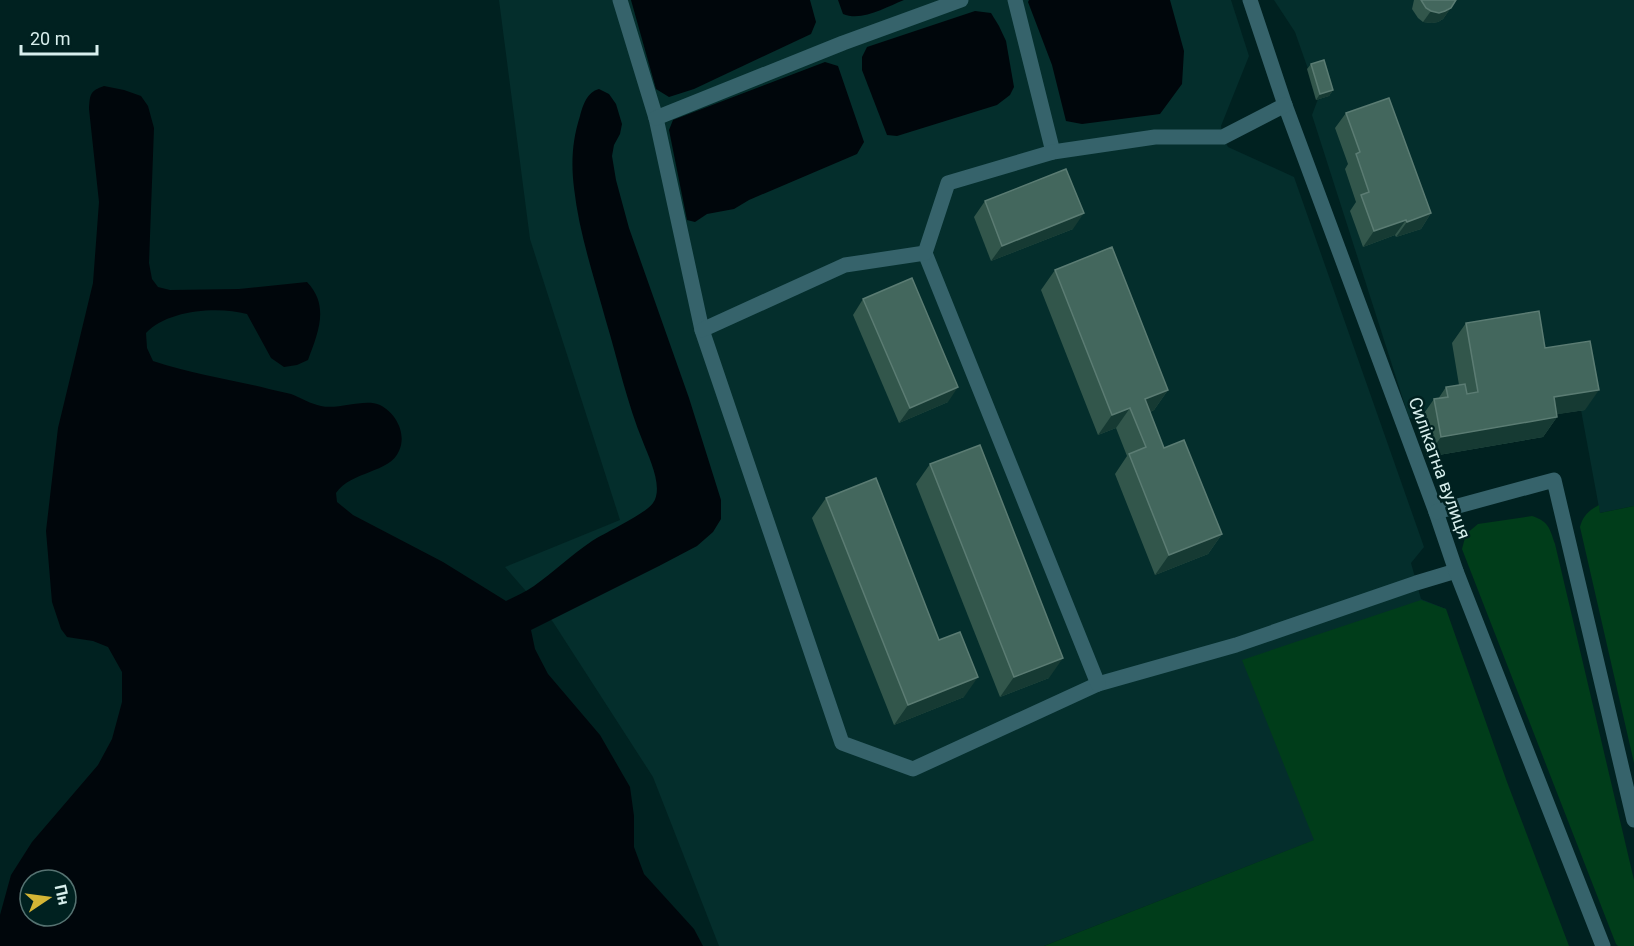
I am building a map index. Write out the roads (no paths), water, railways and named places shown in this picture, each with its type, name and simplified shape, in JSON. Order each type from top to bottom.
[{"type":"street","points":[[620,0],[656,118],[702,330],[842,743],[913,769],[1098,684],[1236,645],[1456,571]]},
{"type":"street","points":[[656,118],[843,43],[961,0]]},
{"type":"street","points":[[1015,0],[1053,152]]},
{"type":"street","name":"Силікатна вулиця","points":[[1250,0],[1285,105],[1456,571],[1603,946]]},
{"type":"street","points":[[1098,684],[925,253],[948,183],[1053,152],[1155,137],[1224,137],[1285,105]]},
{"type":"street","points":[[702,330],[844,265],[925,253]]},
{"type":"street","points":[[1436,512],[1554,480],[1634,820]]}]
